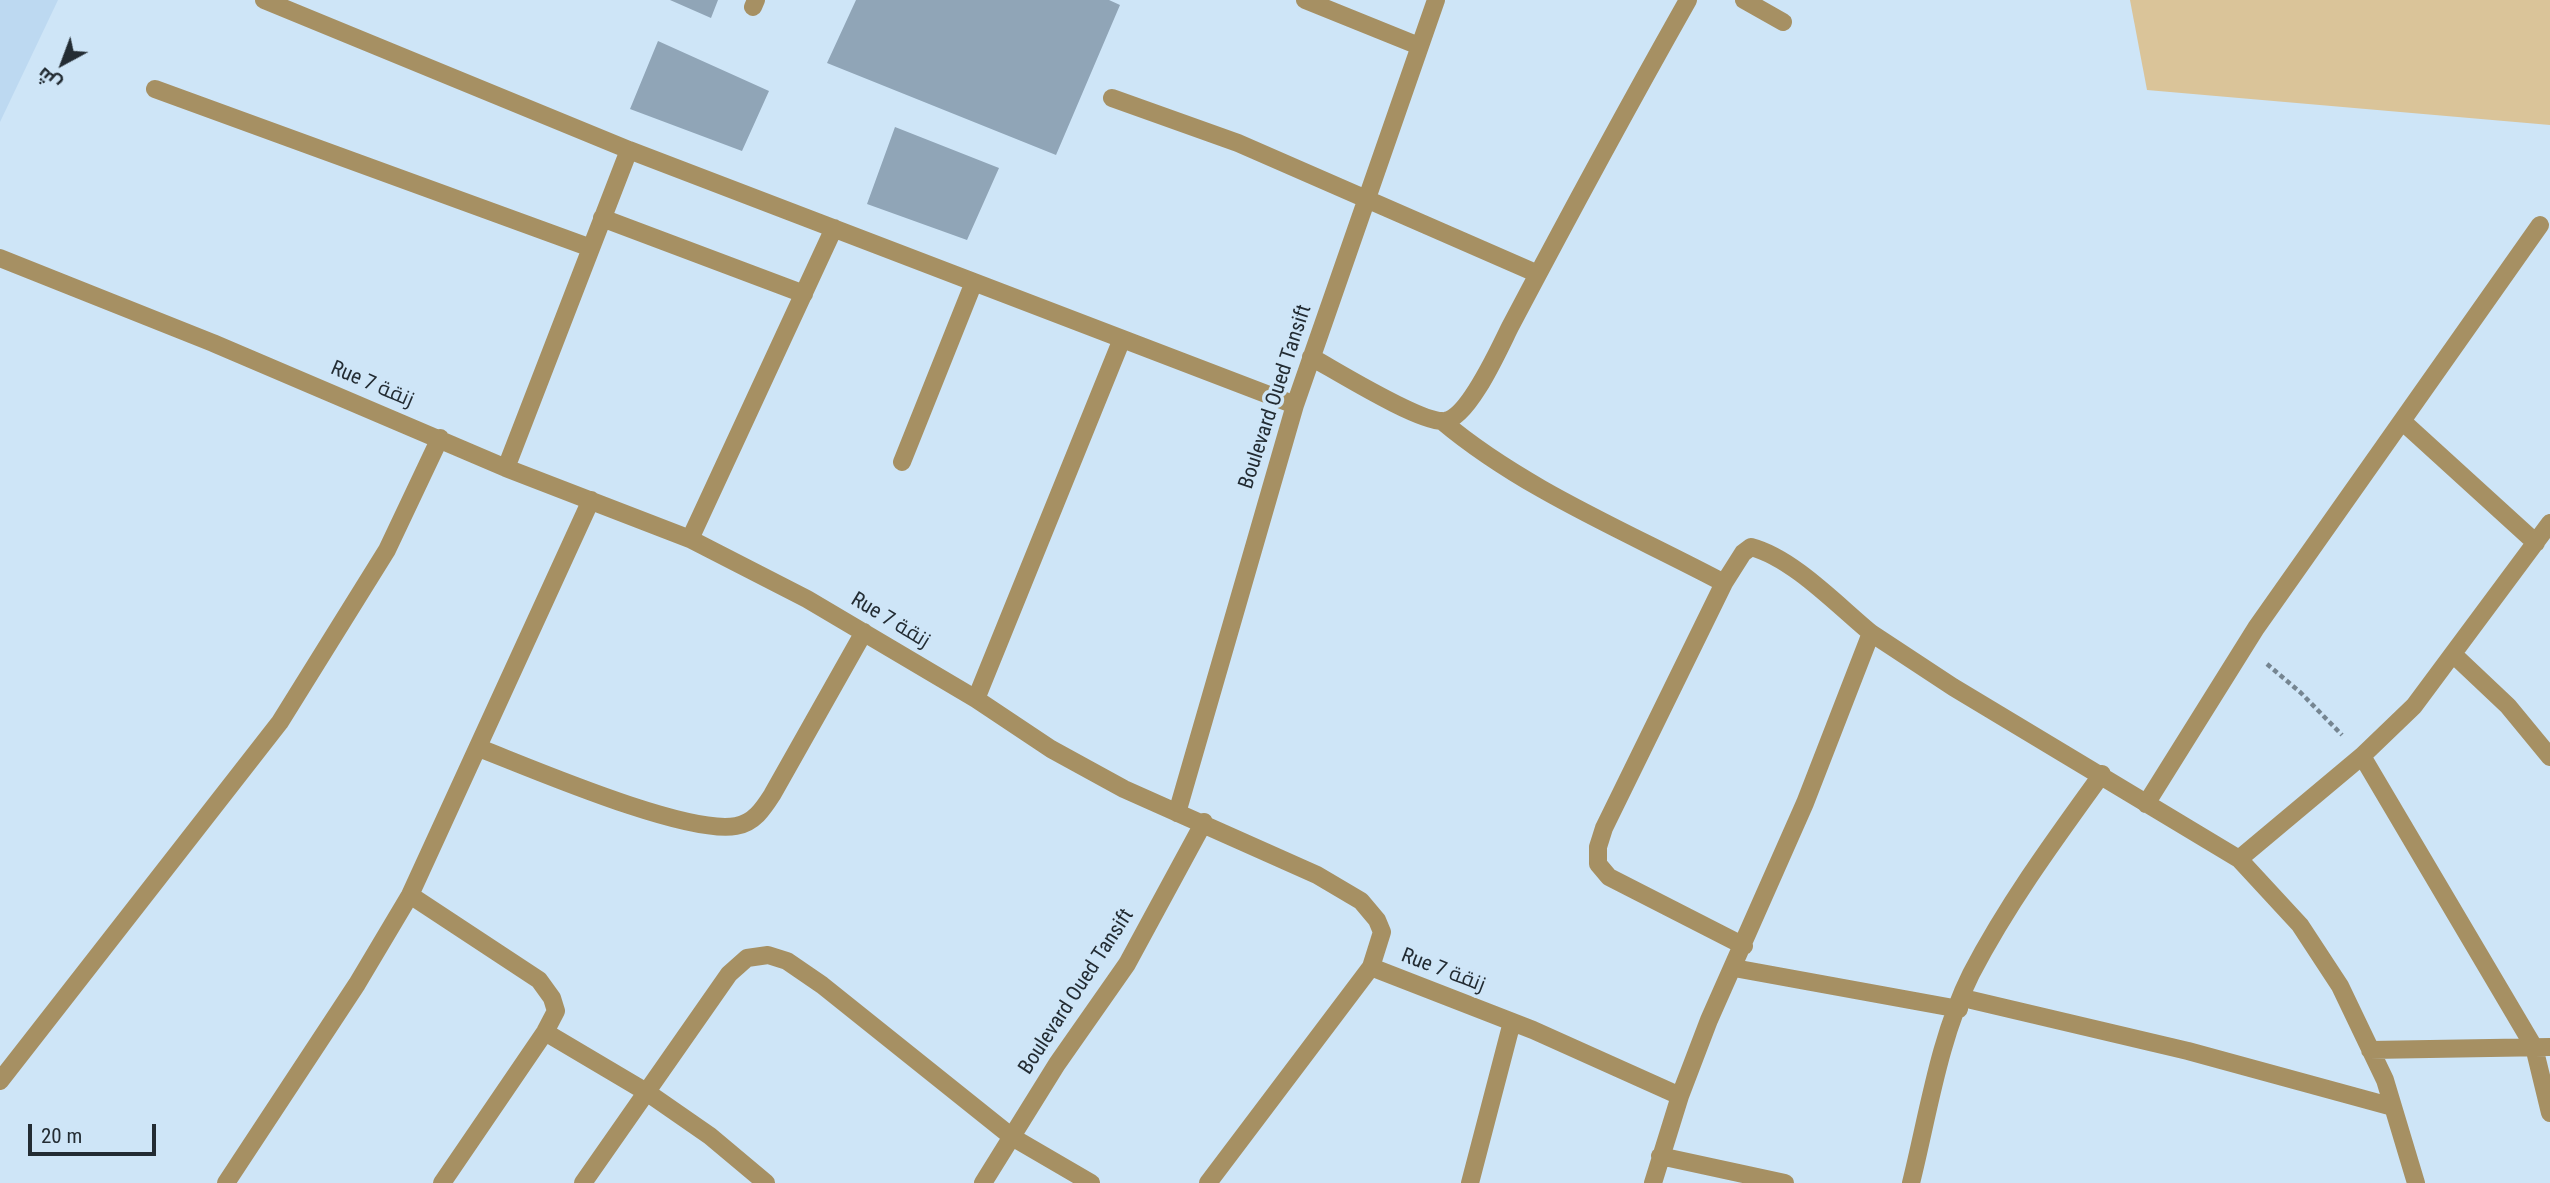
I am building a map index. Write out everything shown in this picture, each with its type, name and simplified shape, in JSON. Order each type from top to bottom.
[{"type":"street","points":[[264,0],[629,150],[1294,405]]},
{"type":"street","points":[[1306,0],[1419,46]]},
{"type":"street","name":"Boulevard Oued Tansift","points":[[1177,813],[1294,405],[1436,0]]},
{"type":"street","points":[[1442,421],[1455,418],[1472,394],[1688,0]]},
{"type":"street","points":[[1744,0],[1783,22]]},
{"type":"street","points":[[155,89],[591,248]]},
{"type":"street","points":[[1112,98],[1238,143],[1538,274]]},
{"type":"street","points":[[506,468],[629,150]]},
{"type":"street","points":[[602,218],[804,294]]},
{"type":"street","points":[[2146,804],[2245,645],[2540,225]]},
{"type":"street","points":[[690,539],[834,228]]},
{"type":"street","name":"Rue 7 زنقة","points":[[0,258],[213,343],[506,468],[690,539],[807,599],[864,632],[976,699],[1051,749],[1177,813],[1204,822],[1317,875],[1361,901],[1377,920],[1382,932],[1371,967],[1512,1022],[1680,1096]]},
{"type":"street","points":[[902,462],[974,282]]},
{"type":"street","points":[[976,699],[1006,618],[1122,339]]},
{"type":"street","points":[[1311,357],[1414,412],[1442,421],[1467,443],[1565,500],[1724,583]]},
{"type":"street","points":[[2402,421],[2536,543]]},
{"type":"street","points":[[0,1081],[280,722],[387,550],[440,438]]},
{"type":"street","points":[[226,1183],[357,984],[410,895],[591,500]]},
{"type":"street","points":[[2239,859],[2362,756],[2414,706],[2550,523]]},
{"type":"street","points":[[1744,947],[1609,877],[1598,864],[1598,847],[1618,796],[1724,583],[1743,553],[1751,547],[1763,550],[1807,580],[1871,633],[1953,687],[2102,774],[2146,804],[2239,859],[2300,925],[2340,986],[2385,1080],[2416,1183]]},
{"type":"street","points":[[479,748],[610,797],[708,828],[739,826],[758,816],[772,795],[864,632]]},
{"type":"street","points":[[1653,1183],[1680,1096],[1709,1020],[1744,947],[1871,633]]},
{"type":"street","points":[[2454,654],[2508,706],[2550,757]]},
{"type":"street","points":[[2362,756],[2542,1047],[2550,1113]]},
{"type":"street","points":[[1911,1183],[1945,1048],[1970,976],[2029,875],[2102,774]]},
{"type":"street","name":"Boulevard Oued Tansift","points":[[983,1183],[1127,964],[1204,822]]},
{"type":"street","points":[[410,895],[539,980],[552,998],[556,1011],[545,1032],[442,1183]]},
{"type":"street","points":[[583,1183],[729,974],[747,958],[768,955],[787,961],[822,985],[1012,1137],[1091,1183]]},
{"type":"street","points":[[1209,1183],[1371,967]]},
{"type":"street","points":[[1734,968],[1961,1004],[2188,1051],[2393,1107]]},
{"type":"street","points":[[1471,1183],[1512,1022]]},
{"type":"street","points":[[545,1032],[648,1093],[710,1136],[766,1183]]},
{"type":"street","points":[[2370,1050],[2542,1047]]},
{"type":"street","points":[[1660,1156],[1785,1183]]},
{"type":"path","points":[[2245,645],[2301,693],[2362,756]]},
{"type":"shaded area","points":[[0,0],[58,0],[0,122]]},
{"type":"shaded area","points":[[2130,0],[2550,0],[2550,125],[2147,90]]},
{"type":"building","points":[[670,0],[718,0],[711,18]]},
{"type":"building","points":[[856,0],[1109,0],[1120,5],[1056,155],[827,63]]},
{"type":"building","points":[[658,41],[769,91],[742,151],[630,109]]},
{"type":"building","points":[[895,127],[999,168],[967,240],[867,204]]}]
